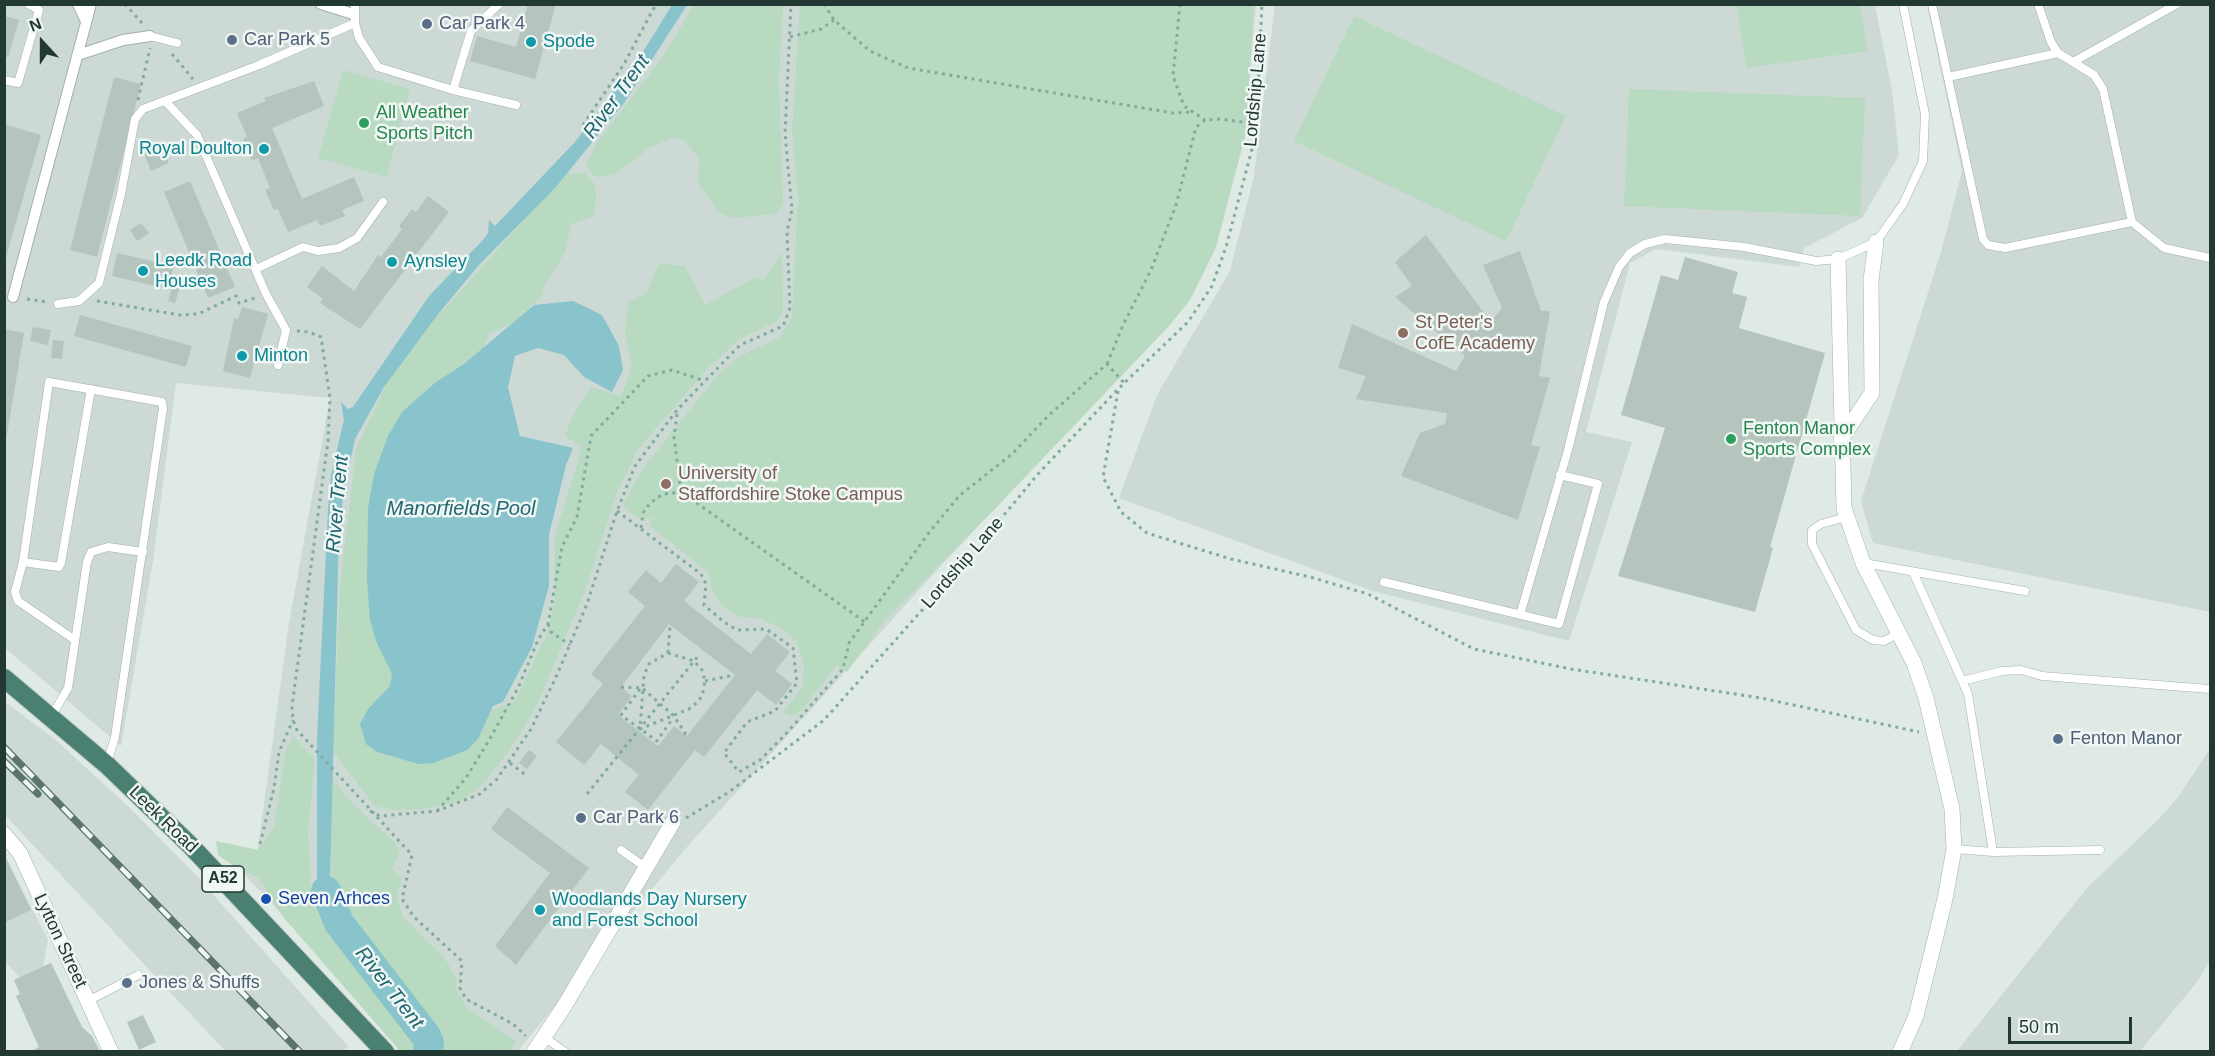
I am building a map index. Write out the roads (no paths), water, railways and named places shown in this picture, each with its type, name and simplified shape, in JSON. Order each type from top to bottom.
[{"type":"highway","name":"Leek Road","points":[[4,678],[107,765],[243,899],[385,1052]]},
{"type":"street","points":[[78,4],[86,21]]},
{"type":"street","points":[[14,297],[91,4]]},
{"type":"street","points":[[321,4],[354,14]]},
{"type":"street","points":[[78,55],[123,40],[154,37]]},
{"type":"street","points":[[1840,439],[1872,393],[1871,280],[1876,242]]},
{"type":"street","points":[[1838,259],[1840,439],[1846,517],[1863,563],[1899,633],[1926,698],[1952,809],[1954,849],[1945,899],[1916,1016],[1900,1052]]},
{"type":"street","points":[[538,1045],[566,1005],[673,822]]},
{"type":"street","name":"Lytton Street","points":[[4,834],[20,853],[111,1052]]},
{"type":"lane","points":[[4,80],[18,83],[39,10],[28,4]]},
{"type":"lane","points":[[453,90],[471,31],[499,4]]},
{"type":"lane","points":[[1520,615],[1560,475],[1604,302],[1619,267],[1630,254],[1645,244],[1665,239],[1744,247],[1816,261],[1838,259],[1876,242],[1903,204],[1923,161],[1925,114],[1903,4]]},
{"type":"lane","points":[[1932,4],[1980,232],[1988,245],[2005,248],[2132,222]]},
{"type":"lane","points":[[2038,4],[2051,42],[2058,53],[2094,75],[2103,89],[2132,222],[2164,248],[2211,258]]},
{"type":"lane","points":[[2073,62],[2177,4]]},
{"type":"lane","points":[[58,304],[74,304],[87,298],[99,283],[135,119],[144,109],[200,88],[354,14],[359,38],[378,67],[453,90],[516,105]]},
{"type":"lane","points":[[154,37],[177,43]]},
{"type":"lane","points":[[1948,76],[2058,53]]},
{"type":"lane","points":[[165,101],[197,135],[266,294],[286,330],[278,365]]},
{"type":"lane","points":[[256,269],[303,247],[318,251],[339,248],[357,238],[383,202]]},
{"type":"lane","points":[[75,640],[18,601],[15,592],[23,561],[49,382],[162,402],[115,737],[107,765]]},
{"type":"lane","points":[[23,561],[58,567],[61,563],[91,389]]},
{"type":"lane","points":[[1384,582],[1559,624],[1598,484],[1560,475]]},
{"type":"lane","points":[[1846,517],[1821,524],[1812,530],[1812,544],[1856,630],[1873,640],[1884,641],[1899,633]]},
{"type":"lane","points":[[51,717],[68,688],[87,562],[91,552],[108,547],[142,552]]},
{"type":"lane","points":[[1863,563],[2025,591]]},
{"type":"lane","points":[[1913,572],[1971,705],[1993,852]]},
{"type":"lane","points":[[1962,681],[2002,671],[2021,670],[2042,676],[2211,689]]},
{"type":"lane","points":[[1954,849],[1993,852],[2100,850]]},
{"type":"lane","points":[[621,850],[645,867]]},
{"type":"lane","points":[[88,1001],[138,975]]},
{"type":"lane","points":[[538,1045],[565,1052]]},
{"type":"water","points":[[672,5],[687,5],[624,103],[555,188],[479,265],[439,313],[384,387],[355,439],[344,489],[339,534],[330,880],[338,905],[347,919],[338,937],[323,915],[317,887],[317,738],[328,510],[331,475],[344,420],[341,402],[348,409],[353,407],[429,296],[483,240],[488,233],[489,220],[495,226],[575,142],[641,55]]},
{"type":"water","name":"Manorfields Pool","points":[[573,301],[602,315],[619,346],[623,370],[612,392],[584,377],[564,355],[538,348],[515,356],[508,387],[520,436],[573,448],[566,465],[549,535],[549,586],[532,647],[503,702],[493,706],[478,739],[467,750],[434,763],[418,764],[377,752],[366,744],[360,724],[368,709],[390,686],[392,674],[376,641],[370,620],[367,580],[368,508],[374,474],[388,436],[402,412],[436,382],[464,364],[534,305]]},
{"type":"waterway","name":"River Trent","points":[[326,891],[339,923],[426,1036],[429,1043],[428,1052]]},
{"type":"railway","points":[[4,747],[300,1052]]},
{"type":"railway","points":[[4,761],[38,794]]},
{"type":"place","name":"Car Park 4","points":[[427,24]]},
{"type":"place","name":"Car Park 5","points":[[232,40]]},
{"type":"place","name":"Spode","points":[[531,42]]},
{"type":"place","name":"All Weather Sports Pitch","points":[[364,123]]},
{"type":"place","name":"Royal Doulton","points":[[264,149]]},
{"type":"place","name":"Aynsley","points":[[392,262]]},
{"type":"place","name":"Leedk Road Houses","points":[[143,271]]},
{"type":"place","name":"St Peter's CofE Academy","points":[[1403,333]]},
{"type":"place","name":"Minton","points":[[242,356]]},
{"type":"place","name":"Fenton Manor Sports Complex","points":[[1731,439]]},
{"type":"place","name":"University of Staffordshire Stoke Campus","points":[[666,484]]},
{"type":"place","name":"Fenton Manor","points":[[2058,739]]},
{"type":"place","name":"Car Park 6","points":[[581,818]]},
{"type":"place","name":"Seven Arhces","points":[[266,899]]},
{"type":"place","name":"Woodlands Day Nursery and Forest School","points":[[540,910]]},
{"type":"place","name":"Jones & Shuffs","points":[[127,983]]}]
